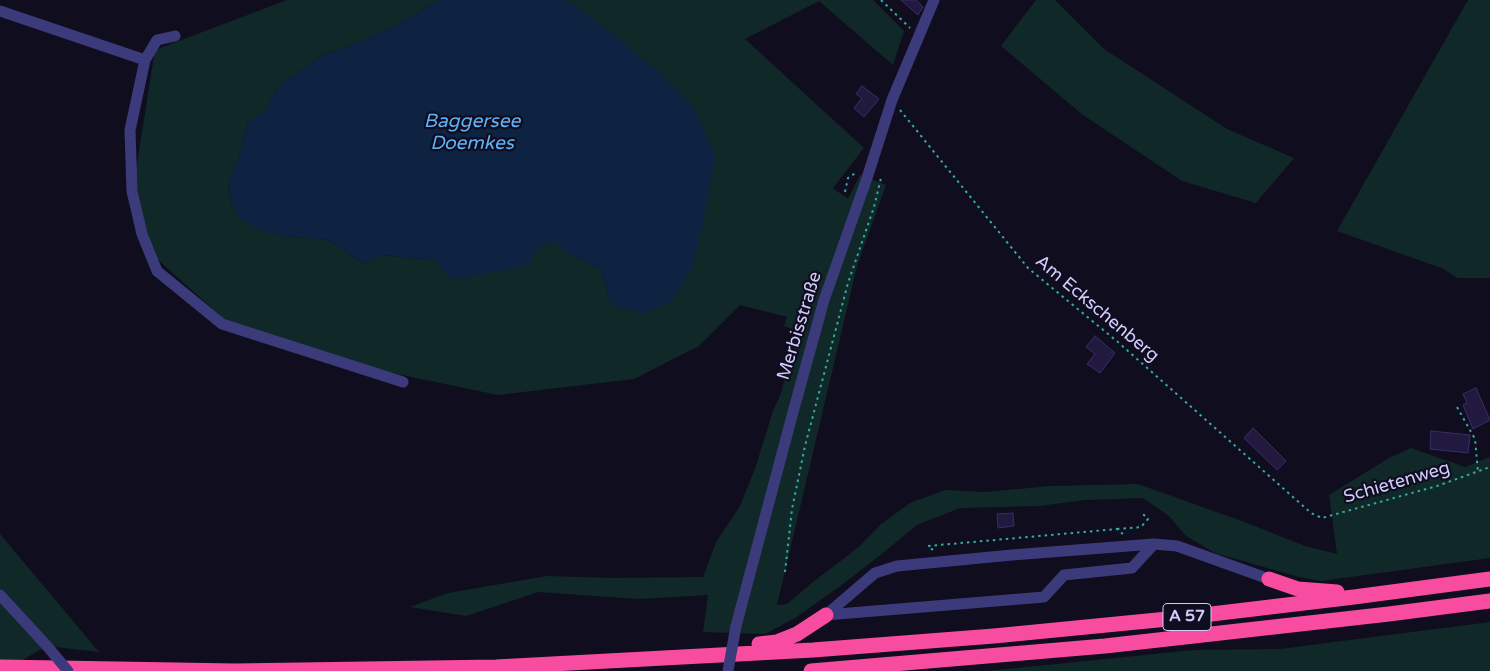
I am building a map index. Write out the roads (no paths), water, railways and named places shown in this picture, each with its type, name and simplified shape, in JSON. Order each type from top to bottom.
[{"type":"highway","name":"A 57","points":[[0,668],[235,671],[380,670],[496,667],[813,650],[994,636],[1178,618],[1490,578]]},
{"type":"highway","points":[[1269,579],[1298,590],[1379,593]]},
{"type":"highway","name":"A 57","points":[[811,671],[1105,646],[1389,614],[1490,600]]},
{"type":"highway","points":[[664,657],[777,642],[796,634],[826,615]]},
{"type":"street","name":"Merbisstraße","points":[[728,671],[736,626],[824,300],[892,100],[934,0]]},
{"type":"street","points":[[0,11],[145,60]]},
{"type":"street","points":[[175,36],[157,40],[145,60],[130,130],[132,191],[142,234],[157,271],[222,324],[403,382]]},
{"type":"street","points":[[826,615],[1044,597],[1064,575],[1132,568],[1154,544]]},
{"type":"street","points":[[826,615],[875,573],[897,566],[1154,544],[1177,546],[1269,579]]},
{"type":"street","points":[[0,595],[68,671]]},
{"type":"water","name":"Baggersee Doemkes","points":[[439,0],[564,0],[574,5],[622,41],[663,76],[693,107],[716,156],[691,271],[671,301],[645,313],[611,306],[601,270],[567,253],[556,242],[537,247],[529,265],[451,280],[436,260],[382,255],[364,264],[328,240],[283,236],[260,230],[242,220],[232,206],[228,182],[239,156],[248,123],[266,109],[279,86],[321,56],[367,39],[406,20]]}]
